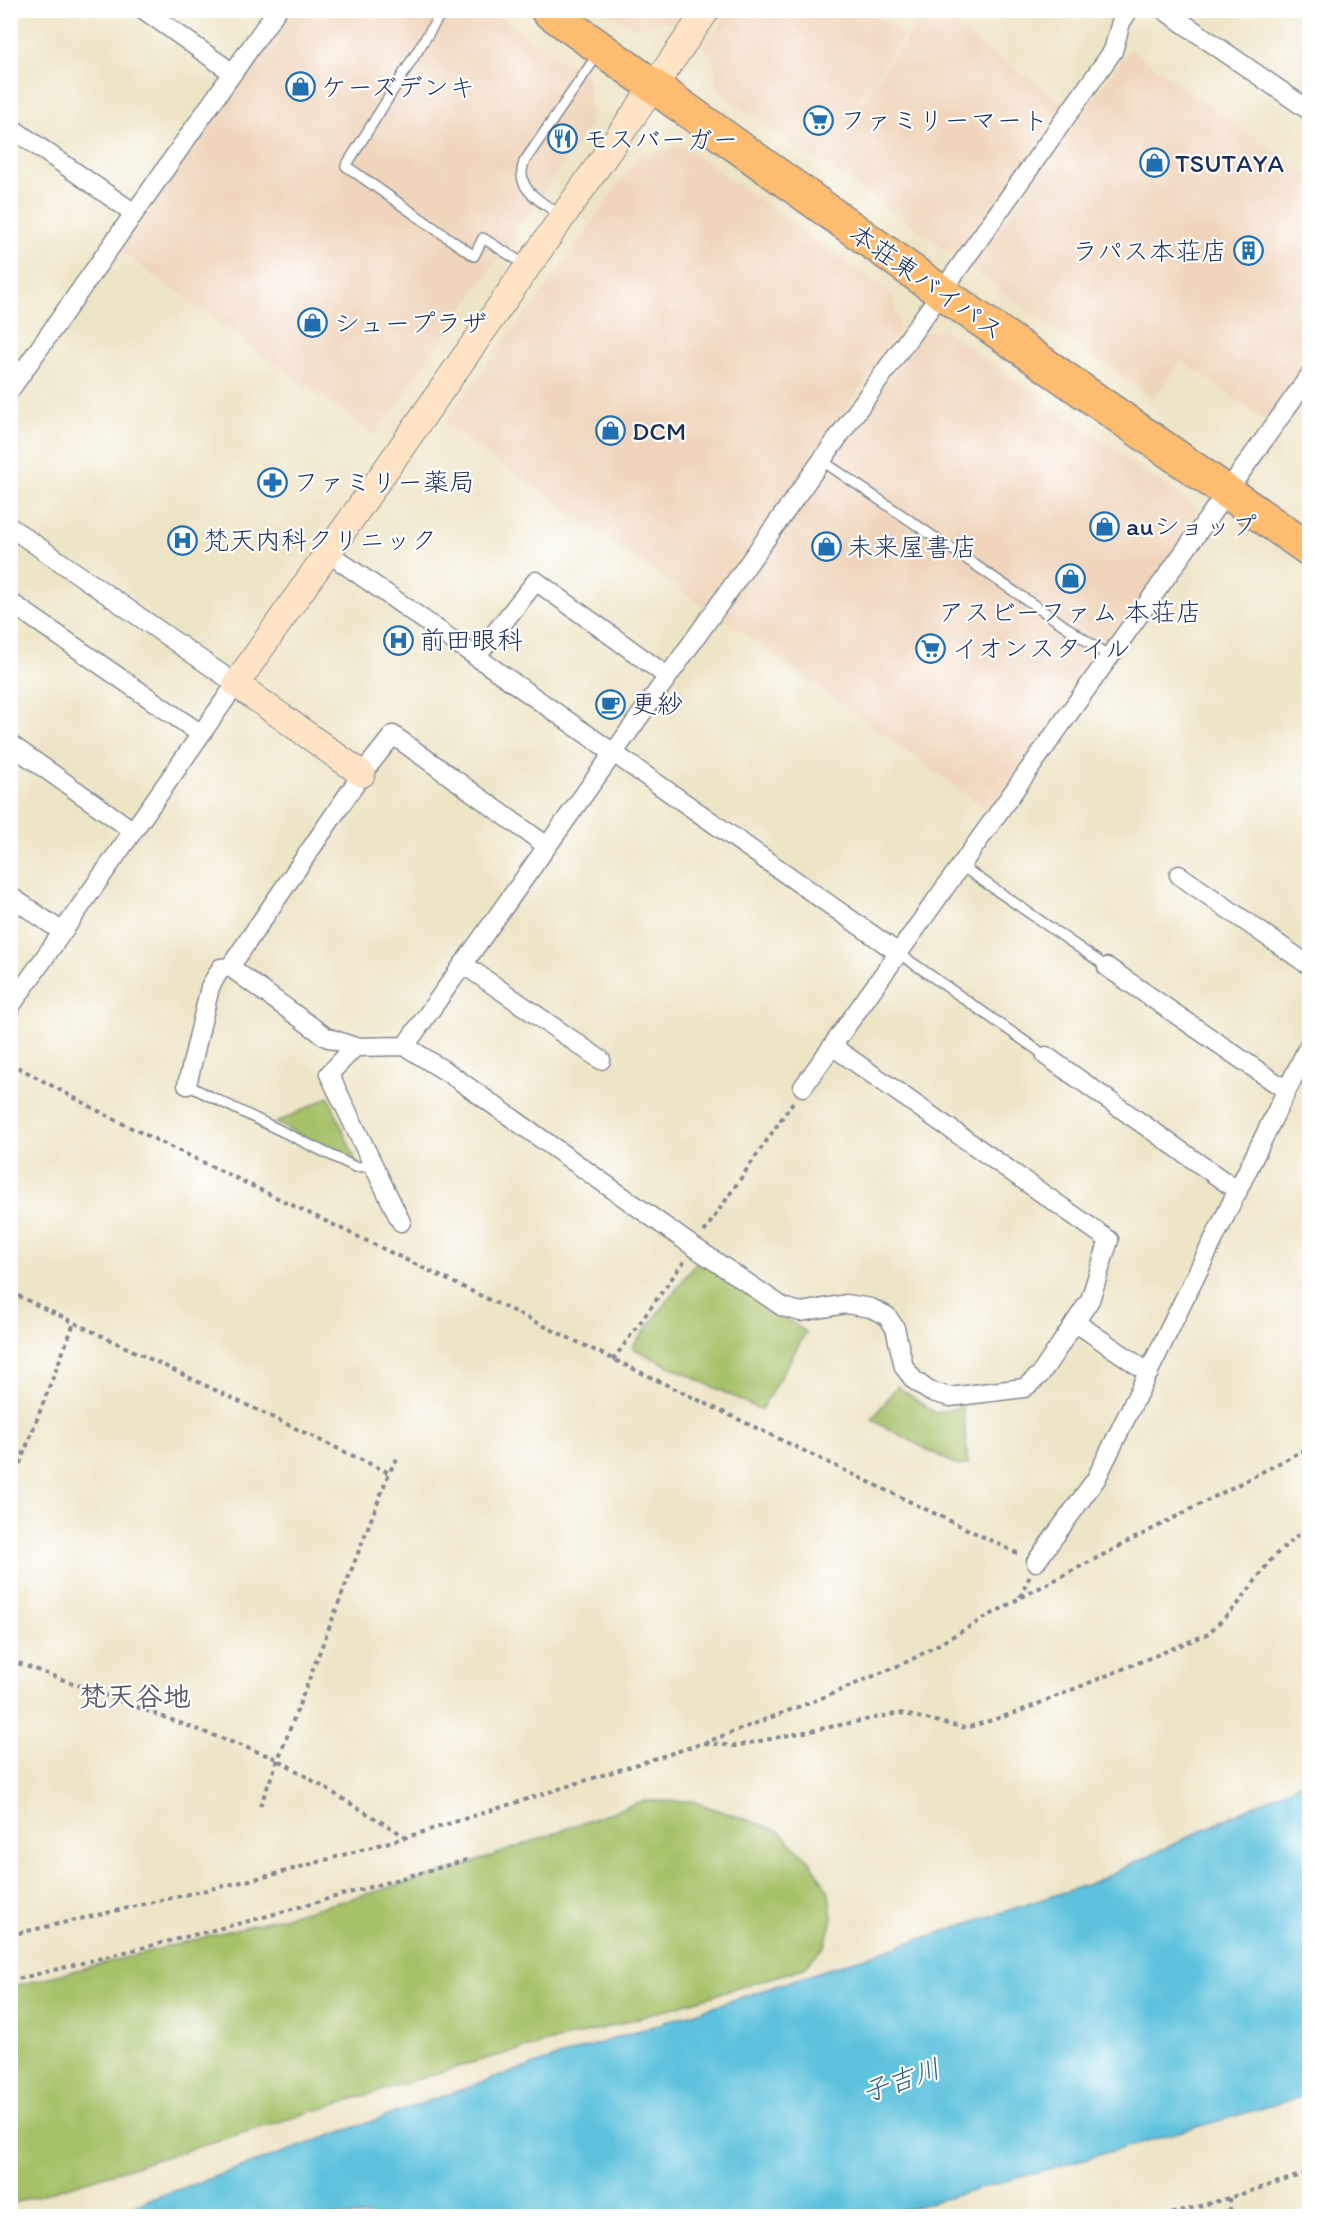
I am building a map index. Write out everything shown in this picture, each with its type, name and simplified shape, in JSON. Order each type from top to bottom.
[{"type":"highway","name":"本荘東バイパス","points":[[547,10],[941,292],[1310,550]]},
{"type":"street","points":[[144,10],[233,74]]},
{"type":"street","points":[[10,390],[277,10]]},
{"type":"street","points":[[10,1006],[706,10]]},
{"type":"street","points":[[405,1046],[1113,51],[1121,22],[1129,10]]},
{"type":"street","points":[[1164,10],[1310,111]]},
{"type":"street","points":[[10,127],[134,213]]},
{"type":"street","points":[[803,1087],[1310,375]]},
{"type":"street","points":[[10,527],[362,774]]},
{"type":"street","points":[[327,552],[897,952]]},
{"type":"street","points":[[477,657],[536,581],[667,676]]},
{"type":"street","points":[[10,603],[201,734]]},
{"type":"street","points":[[230,967],[362,774],[393,735],[547,846]]},
{"type":"street","points":[[10,744],[132,830]]},
{"type":"street","points":[[1179,875],[1310,966]]},
{"type":"street","points":[[10,896],[61,931]]},
{"type":"street","points":[[463,964],[601,1060]]},
{"type":"street","points":[[187,1085],[210,987],[222,968],[230,967],[326,1036],[355,1047],[405,1046],[450,1074],[694,1247],[783,1307],[801,1312],[846,1304],[871,1308],[887,1316],[895,1328],[904,1367],[914,1380],[929,1391],[950,1396],[1024,1388],[1040,1375],[1090,1300],[1109,1240],[832,1046]]},
{"type":"street","points":[[1107,967],[1286,1090]]},
{"type":"street","points":[[1036,1563],[1096,1479],[1310,1043]]},
{"type":"street","points":[[355,1047],[328,1074],[401,1222]]},
{"type":"street","points":[[1046,1056],[1238,1191]]},
{"type":"street","points":[[1076,1322],[1149,1373]]},
{"type":"lane","points":[[443,10],[346,166],[474,256],[483,238],[527,266]]},
{"type":"lane","points":[[562,216],[531,194],[521,179],[521,170],[524,162],[601,49]]},
{"type":"lane","points":[[821,460],[1109,656]]},
{"type":"lane","points":[[960,865],[1107,967]]},
{"type":"lane","points":[[897,952],[1046,1056]]},
{"type":"lane","points":[[187,1085],[355,1167],[373,1166]]},
{"type":"path","points":[[10,1063],[117,1121],[1036,1563]]},
{"type":"path","points":[[613,1359],[694,1247],[803,1087]]},
{"type":"path","points":[[10,1292],[389,1473]]},
{"type":"path","points":[[10,1490],[74,1323]]},
{"type":"path","points":[[10,1935],[272,1875],[407,1837],[704,1743],[827,1696],[911,1659],[1020,1598],[1310,1447]]},
{"type":"path","points":[[260,1806],[389,1473],[399,1455]]},
{"type":"path","points":[[704,1743],[735,1746],[900,1713],[966,1728],[1018,1712],[1208,1634],[1238,1604],[1274,1557],[1310,1524]]},
{"type":"path","points":[[10,1660],[277,1759],[407,1837]]},
{"type":"path","points":[[10,1981],[253,1920],[470,1859]]},
{"type":"path","points":[[1163,2217],[1229,2199],[1310,2172]]},
{"type":"path","points":[[1229,2199],[1231,2217]]},
{"type":"shaded area","points":[[683,10],[675,22],[665,21],[635,29],[608,11]]},
{"type":"shaded area","points":[[289,11],[491,11],[588,79],[591,123],[376,436],[120,251]]},
{"type":"shaded area","points":[[730,11],[869,11],[904,35],[816,161],[717,91],[712,54],[704,48]]},
{"type":"shaded area","points":[[925,11],[933,11],[1065,104],[957,257],[820,160]]},
{"type":"shaded area","points":[[1130,49],[1309,176],[1309,361],[1267,421],[1181,360],[1154,399],[970,269]]},
{"type":"shaded area","points":[[683,146],[892,294],[900,330],[709,610],[445,424],[500,345],[541,296],[639,154]]},
{"type":"shaded area","points":[[943,329],[1203,512],[991,812],[719,615],[923,333]]},
{"type":"green space","points":[[329,1097],[357,1164],[276,1123]]},
{"type":"green space","points":[[698,1260],[806,1332],[761,1410],[632,1348]]},
{"type":"green space","points":[[897,1386],[935,1413],[963,1407],[968,1464],[958,1466],[872,1420]]},
{"type":"green space","points":[[642,1801],[692,1801],[779,1831],[811,1862],[829,1892],[832,1918],[825,1945],[804,1968],[612,2026],[471,2063],[11,2204],[11,1987],[310,1910],[456,1869]]},
{"type":"water","name":"子吉川","points":[[1309,1779],[1309,2095],[884,2216],[103,2216],[506,2074],[1095,1882]]},
{"type":"place","name":"ケーズデンキ","points":[[300,87]]},
{"type":"place","name":"ファミリーマート","points":[[819,120]]},
{"type":"place","name":"モスバーガー","points":[[562,139]]},
{"type":"place","name":"TSUTAYA","points":[[1154,163]]},
{"type":"place","name":"ラパス本荘店","points":[[1248,251]]},
{"type":"place","name":"シュープラザ","points":[[313,323]]},
{"type":"place","name":"DCM","points":[[611,431]]},
{"type":"place","name":"ファミリー薬局","points":[[272,482]]},
{"type":"place","name":"auショップ","points":[[1105,526]]},
{"type":"place","name":"梵天内科クリニック","points":[[182,540]]},
{"type":"place","name":"未来屋書店","points":[[826,547]]},
{"type":"place","name":"アスビーファム 本荘店","points":[[1070,578]]},
{"type":"place","name":"前田眼科","points":[[398,640]]},
{"type":"place","name":"イオンスタイル","points":[[931,648]]},
{"type":"place","name":"更紗","points":[[610,704]]},
{"type":"district","name":"梵天谷地","points":[[135,1696]]}]
